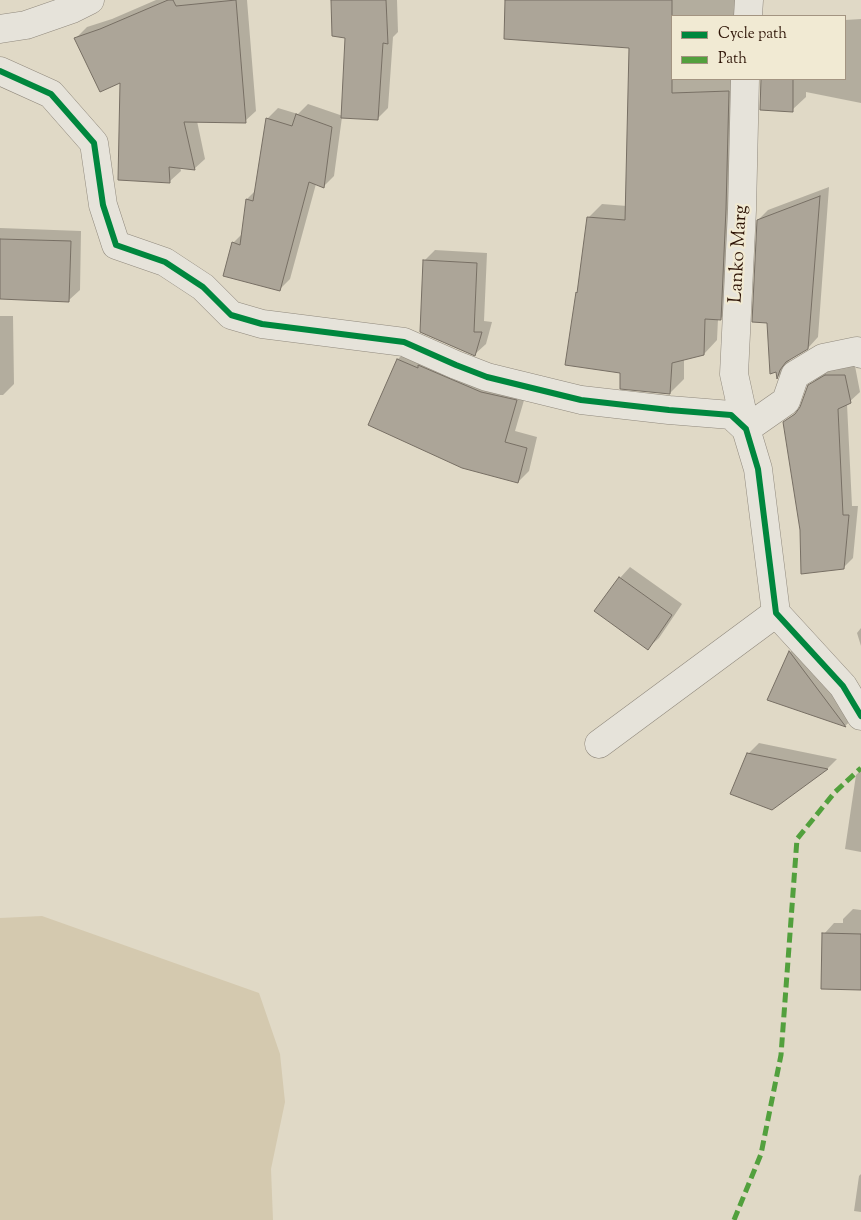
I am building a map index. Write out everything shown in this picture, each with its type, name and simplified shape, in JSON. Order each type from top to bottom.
[{"type":"street","points":[[0,29],[26,25],[72,9],[90,0]]},
{"type":"street","points":[[748,15],[749,0]]},
{"type":"street","points":[[0,71],[51,94],[94,143],[103,205],[116,245],[165,262],[203,287],[231,315],[262,324],[404,342],[487,377],[581,400],[731,415],[746,429],[786,401],[794,375],[823,358],[857,351],[861,354]]},
{"type":"street","name":"Lanko Marg","points":[[746,80],[742,220],[734,374],[746,429],[758,469],[776,613]]},
{"type":"street","points":[[599,744],[776,613],[843,686],[861,716]]},
{"type":"shaded area","points":[[42,916],[259,993],[280,1054],[285,1102],[271,1169],[273,1220],[0,1220],[0,918]]},
{"type":"building","points":[[168,0],[173,0],[176,6],[236,0],[246,123],[184,122],[195,170],[169,167],[170,183],[118,180],[120,83],[100,92],[74,38]]},
{"type":"building","points":[[331,0],[386,0],[388,44],[383,43],[378,120],[341,118],[345,38],[332,36]]},
{"type":"building","points":[[505,0],[672,0],[672,93],[729,91],[721,320],[705,319],[704,355],[672,363],[670,394],[620,389],[620,373],[565,365],[587,217],[625,220],[629,48],[504,39]]},
{"type":"building","points":[[761,80],[793,80],[793,112],[760,110]]},
{"type":"building","points":[[296,114],[332,127],[324,188],[309,182],[280,291],[223,276],[232,242],[240,245],[246,199],[253,201],[266,118],[292,126]]},
{"type":"building","points":[[820,196],[808,349],[786,362],[780,370],[777,379],[776,372],[770,374],[767,323],[752,322],[757,220]]},
{"type":"building","points":[[0,239],[71,241],[69,302],[0,299]]},
{"type":"building","points":[[423,260],[477,263],[474,332],[482,332],[475,356],[420,332]]},
{"type":"building","points":[[397,359],[418,368],[418,365],[481,392],[517,400],[505,442],[527,448],[518,483],[462,468],[368,425]]},
{"type":"building","points":[[825,375],[845,375],[851,403],[838,409],[843,515],[849,515],[844,569],[801,574],[800,530],[783,422],[795,414],[800,407],[808,385]]},
{"type":"building","points":[[619,577],[672,615],[648,650],[594,611]]},
{"type":"building","points":[[789,651],[846,727],[767,700]]},
{"type":"building","points":[[747,753],[828,769],[772,810],[730,794]]},
{"type":"building","points":[[822,933],[861,934],[861,990],[821,989]]},
{"type":"marked path","points":[[734,1220],[761,1154],[781,1055],[797,839],[835,792],[861,768]]},
{"type":"cycle path","points":[[0,71],[51,94],[94,143],[103,205],[116,245],[165,262],[203,287],[231,315],[262,324],[404,342],[487,377],[581,400],[731,415],[746,429],[758,469],[776,613],[843,686],[861,716]]}]
